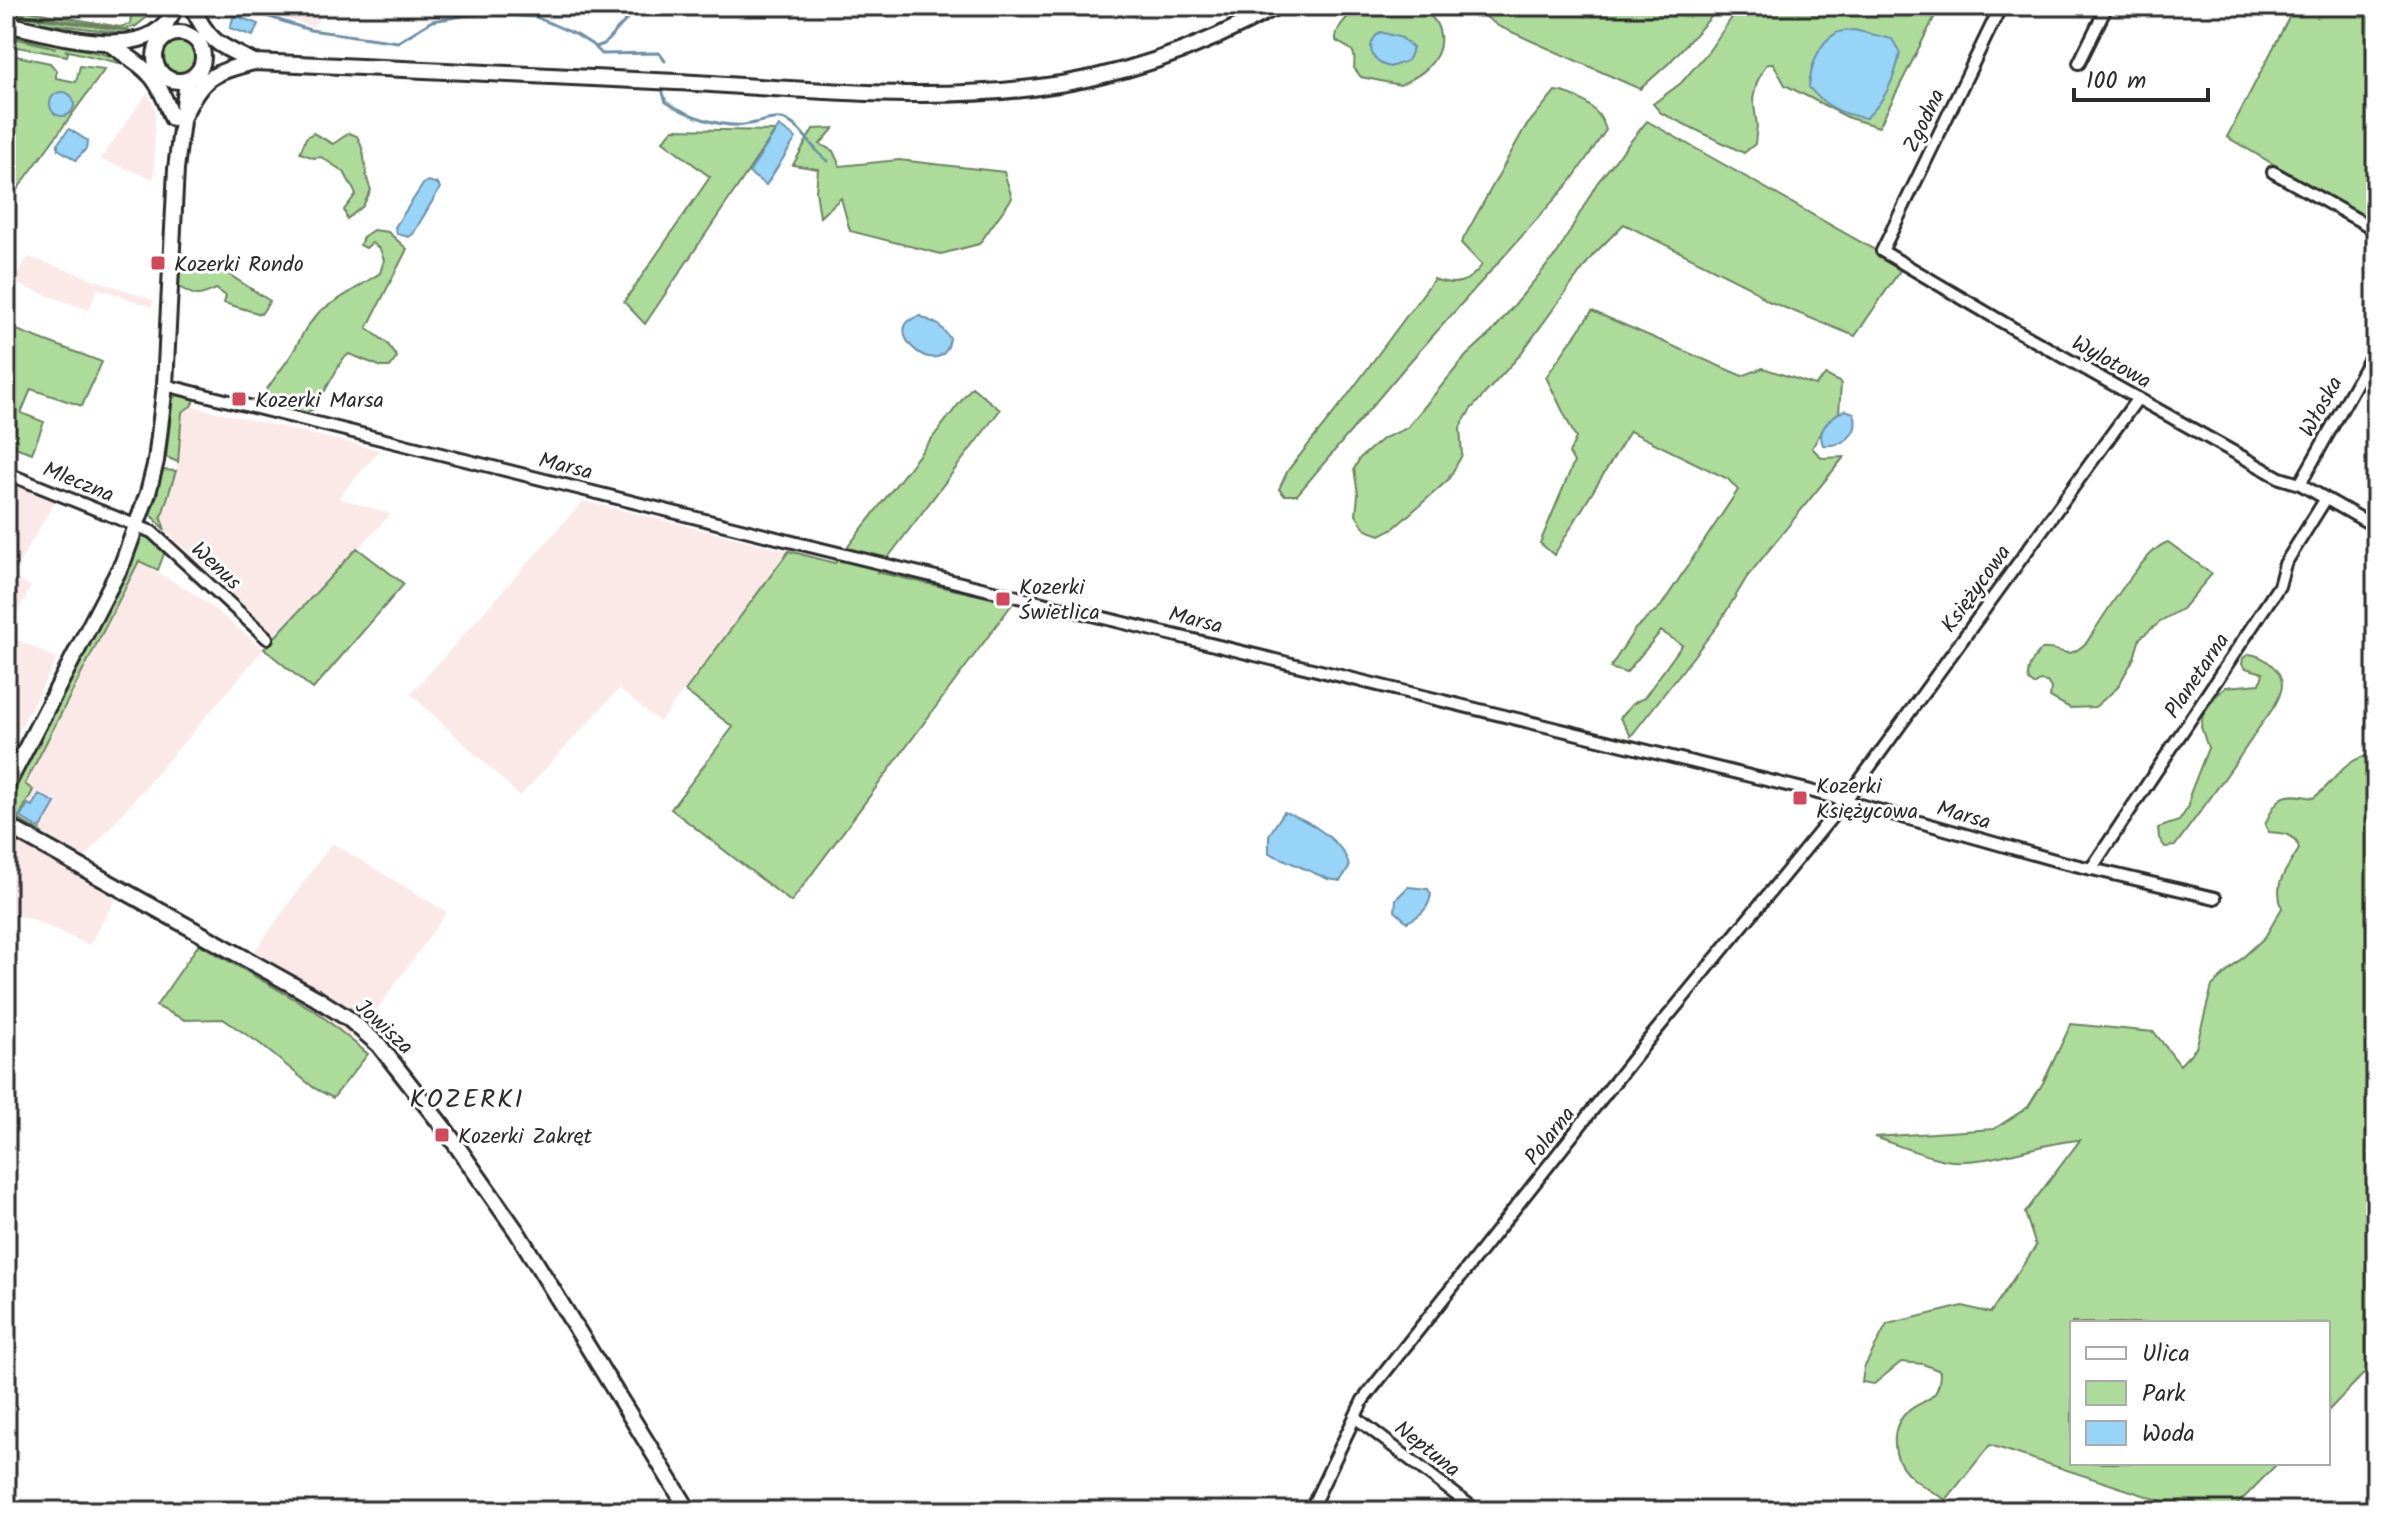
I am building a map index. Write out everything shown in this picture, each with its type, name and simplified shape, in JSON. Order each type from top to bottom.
[{"type":"main road","points":[[156,64],[156,52],[166,38],[176,6]]},
{"type":"main road","points":[[119,46],[157,33],[169,21],[176,6]]},
{"type":"main road","points":[[189,6],[194,39],[204,57],[200,70]]},
{"type":"main road","points":[[189,6],[210,38],[248,61]]},
{"type":"main road","points":[[6,787],[108,592],[138,525],[156,461],[165,385],[176,169],[171,139],[187,81],[200,70],[212,65],[248,61],[878,92],[981,92],[1048,86],[1117,71],[1212,38],[1277,6]]},
{"type":"main road","points":[[6,24],[119,46],[156,64],[171,80],[187,81]]},
{"type":"main road","points":[[119,46],[155,45],[166,38],[194,39],[206,49],[248,61]]},
{"type":"main road","points":[[119,46],[155,77],[177,118]]},
{"type":"main road","points":[[177,118],[203,82],[248,61]]},
{"type":"main road","points":[[171,80],[177,118]]},
{"type":"main road","name":"Jowisza","points":[[6,825],[316,998],[349,1019],[379,1045],[493,1195],[689,1511]]},
{"type":"street","name":"Zgodna","points":[[1882,251],[2001,6]]},
{"type":"street","points":[[2079,63],[2107,6]]},
{"type":"street","points":[[2273,172],[2376,230]]},
{"type":"street","name":"Wylotowa","points":[[1882,251],[2280,478],[2300,484],[2376,527]]},
{"type":"street","name":"Włoska","points":[[2300,484],[2376,348]]},
{"type":"street","name":"Marsa","points":[[165,385],[1845,801],[2091,869],[2215,898]]},
{"type":"street","name":"Księżycowa","points":[[1845,801],[2138,398]]},
{"type":"street","name":"Mleczna","points":[[6,473],[138,525]]},
{"type":"street","name":"Planetarna","points":[[2091,869],[2279,586],[2285,564],[2325,500]]},
{"type":"street","name":"Wenus","points":[[138,525],[152,532],[267,638]]},
{"type":"street","name":"Polarna","points":[[1310,1511],[1355,1417],[1374,1385],[1636,1055],[1845,801]]},
{"type":"street","name":"Neptuna","points":[[1355,1417],[1477,1511]]},
{"type":"shaded area","points":[[245,6],[328,6],[313,27]]},
{"type":"shaded area","points":[[148,92],[155,110],[154,179],[100,159]]},
{"type":"shaded area","points":[[29,257],[153,300],[152,307],[98,288],[89,310],[10,282]]},
{"type":"shaded area","points":[[191,406],[380,450],[338,498],[391,514],[276,635],[165,530],[161,518],[178,462],[182,412]]},
{"type":"shaded area","points":[[6,477],[58,497],[11,576],[31,587],[6,633]]},
{"type":"shaded area","points":[[583,501],[789,551],[660,722],[619,689],[520,796],[411,694]]},
{"type":"shaded area","points":[[139,561],[199,597],[264,649],[85,857],[18,819],[33,790],[24,784]]},
{"type":"shaded area","points":[[6,634],[57,659],[10,747],[6,745]]},
{"type":"shaded area","points":[[6,836],[116,899],[89,945],[31,919],[6,913]]},
{"type":"shaded area","points":[[332,843],[447,912],[355,1040],[317,1012],[242,969]]},
{"type":"green space","points":[[1404,5],[1425,12],[1432,18],[1440,34],[1434,60],[1421,73],[1400,85],[1361,77],[1354,68],[1352,50],[1336,41],[1340,26],[1359,6]]},
{"type":"green space","points":[[120,6],[161,6],[136,26],[127,29],[6,12],[6,7],[120,27],[130,24],[132,7]]},
{"type":"green space","points":[[1471,6],[1721,6],[1669,63],[1640,89],[1498,26]]},
{"type":"green space","points":[[1740,6],[1940,6],[1879,127],[1849,118],[1785,85],[1773,63],[1766,65],[1757,82],[1753,99],[1757,125],[1755,144],[1744,153],[1661,113],[1653,104],[1681,83],[1708,52]]},
{"type":"green space","points":[[2295,6],[2376,6],[2376,224],[2227,137]]},
{"type":"green space","points":[[6,14],[129,31],[129,34],[6,18]]},
{"type":"green space","points":[[6,31],[127,60],[123,64],[65,50],[67,56],[6,45],[6,36],[56,48],[6,34]]},
{"type":"green space","points":[[180,39],[193,44],[198,57],[193,70],[180,75],[167,70],[162,57],[167,44]]},
{"type":"green space","points":[[6,54],[50,63],[56,70],[56,78],[76,82],[80,66],[105,69],[6,205]]},
{"type":"green space","points":[[1555,91],[1586,103],[1598,115],[1606,130],[1571,181],[1406,366],[1297,495],[1284,495],[1279,489],[1288,470],[1434,279],[1461,282],[1482,265],[1461,243],[1524,129]]},
{"type":"green space","points":[[1647,121],[1903,266],[1855,336],[1768,301],[1748,286],[1624,224],[1593,255],[1519,356],[1471,409],[1460,427],[1462,455],[1448,480],[1394,528],[1380,535],[1366,530],[1356,515],[1358,494],[1354,469],[1360,458],[1382,439],[1407,428],[1466,356],[1492,332],[1558,252],[1597,183]]},
{"type":"green space","points":[[834,128],[820,144],[833,151],[840,166],[899,160],[1004,172],[1012,198],[979,244],[941,254],[850,231],[841,198],[820,217],[816,191],[818,169],[793,165],[813,129]]},
{"type":"green space","points":[[673,129],[775,131],[645,324],[624,302],[710,177],[663,141]]},
{"type":"green space","points":[[313,133],[333,144],[349,133],[357,136],[360,143],[371,190],[363,206],[347,219],[344,210],[356,194],[344,172],[321,157],[300,153],[306,138]]},
{"type":"green space","points":[[373,230],[388,232],[407,249],[367,328],[387,343],[397,357],[390,367],[382,367],[349,354],[343,359],[315,408],[306,413],[265,402],[267,389],[320,311],[380,273],[384,260],[380,249],[372,243],[366,248],[360,245],[363,237]]},
{"type":"green space","points":[[180,266],[212,274],[219,268],[270,301],[261,314],[224,303],[226,296],[216,289],[201,295],[190,293],[179,287]]},
{"type":"green space","points":[[1592,311],[1742,376],[1763,368],[1815,385],[1826,375],[1841,383],[1839,414],[1822,431],[1812,448],[1822,458],[1844,457],[1747,577],[1718,625],[1631,736],[1620,718],[1632,704],[1644,698],[1682,645],[1661,631],[1626,673],[1610,668],[1635,629],[1661,606],[1738,490],[1728,479],[1630,431],[1554,555],[1540,543],[1574,462],[1569,453],[1576,438],[1546,377]]},
{"type":"green space","points":[[6,326],[102,362],[82,406],[31,389],[21,413],[44,422],[32,453],[6,444]]},
{"type":"green space","points":[[972,387],[1000,410],[877,572],[1013,603],[791,902],[671,809],[733,727],[685,691],[789,551],[835,563]]},
{"type":"green space","points":[[179,394],[196,398],[182,412],[178,462],[166,457],[173,398]]},
{"type":"green space","points":[[163,470],[176,471],[161,518],[165,530],[149,513]]},
{"type":"green space","points":[[144,535],[162,545],[164,554],[158,570],[139,561],[25,784],[33,790],[18,819],[42,833],[38,836],[6,817],[7,797],[109,602],[137,541]]},
{"type":"green space","points":[[2168,542],[2212,574],[2182,609],[2140,638],[2134,658],[2117,688],[2095,707],[2070,708],[2050,697],[2051,688],[2047,682],[2040,681],[2034,685],[2029,681],[2029,668],[2042,649],[2069,653],[2087,642],[2136,570],[2158,547]]},
{"type":"green space","points":[[357,548],[404,584],[313,689],[264,649]]},
{"type":"green space","points":[[2249,654],[2266,660],[2276,669],[2282,686],[2279,698],[2175,846],[2165,847],[2159,838],[2158,828],[2179,821],[2189,806],[2190,794],[2208,748],[2201,727],[2203,714],[2226,687],[2260,684],[2263,673],[2245,668],[2242,664],[2243,658]]},
{"type":"green space","points":[[2376,750],[2376,1361],[2330,1409],[2330,1321],[2070,1321],[2070,1465],[2276,1465],[2231,1511],[2192,1511],[1990,1445],[1946,1500],[1905,1471],[1896,1454],[1895,1440],[1904,1415],[1937,1390],[1940,1371],[1923,1364],[1901,1362],[1874,1384],[1862,1382],[1864,1368],[1887,1324],[1963,1306],[1990,1313],[2036,1246],[2025,1213],[2080,1140],[1961,1161],[1945,1160],[1874,1137],[1994,1129],[2028,1107],[2071,1024],[2154,1032],[2180,1065],[2196,1048],[2212,986],[2265,937],[2282,908],[2280,884],[2299,849],[2292,837],[2269,832],[2265,825],[2273,808],[2288,796],[2313,798],[2347,766],[2373,755]]},
{"type":"green space","points":[[199,944],[317,1012],[368,1054],[333,1098],[314,1088],[259,1043],[223,1019],[185,1020],[156,1006]]},
{"type":"water","points":[[234,15],[258,24],[253,36],[230,28]]},
{"type":"water","points":[[1854,30],[1892,39],[1900,53],[1888,88],[1866,118],[1834,108],[1809,87],[1813,65],[1824,44],[1837,33]]},
{"type":"water","points":[[1380,32],[1402,38],[1413,48],[1407,61],[1390,67],[1374,58],[1372,42]]},
{"type":"water","points":[[62,92],[71,95],[74,104],[71,113],[62,116],[53,113],[50,104],[53,95]]},
{"type":"water","points":[[779,126],[796,138],[766,185],[749,173]]},
{"type":"water","points":[[69,129],[88,141],[86,149],[76,160],[58,149],[58,143]]},
{"type":"water","points":[[428,181],[438,184],[440,188],[413,234],[409,237],[397,234],[395,227]]},
{"type":"water","points":[[920,316],[939,325],[950,338],[945,352],[936,357],[925,356],[907,341],[904,331],[908,322]]},
{"type":"water","points":[[1845,410],[1854,413],[1855,428],[1852,433],[1843,442],[1823,445],[1823,428]]},
{"type":"water","points":[[39,794],[55,803],[40,829],[20,817]]},
{"type":"water","points":[[1284,812],[1304,820],[1334,841],[1347,859],[1349,868],[1340,881],[1328,879],[1269,853],[1269,835]]},
{"type":"water","points":[[1408,887],[1428,889],[1431,894],[1423,911],[1407,922],[1395,911],[1396,899]]},
{"type":"waterway","points":[[235,6],[310,30],[398,42],[432,21],[481,13],[536,17],[596,47],[604,44],[639,6]]},
{"type":"waterway","points":[[596,48],[602,54],[659,53],[665,61]]},
{"type":"waterway","points":[[663,93],[666,102],[714,122],[744,125],[782,119],[796,127],[828,161]]},
{"type":"place","name":"Kozerki Rondo","points":[[158,263]]},
{"type":"place","name":"Kozerki Marsa","points":[[239,399]]},
{"type":"place","name":"Kozerki Świetlica","points":[[1003,599]]},
{"type":"place","name":"Kozerki Księżycowa","points":[[1800,798]]},
{"type":"place","name":"Kozerki Zakręt","points":[[442,1135]]},
{"type":"district","name":"KOZERKI","points":[[467,1098]]}]
